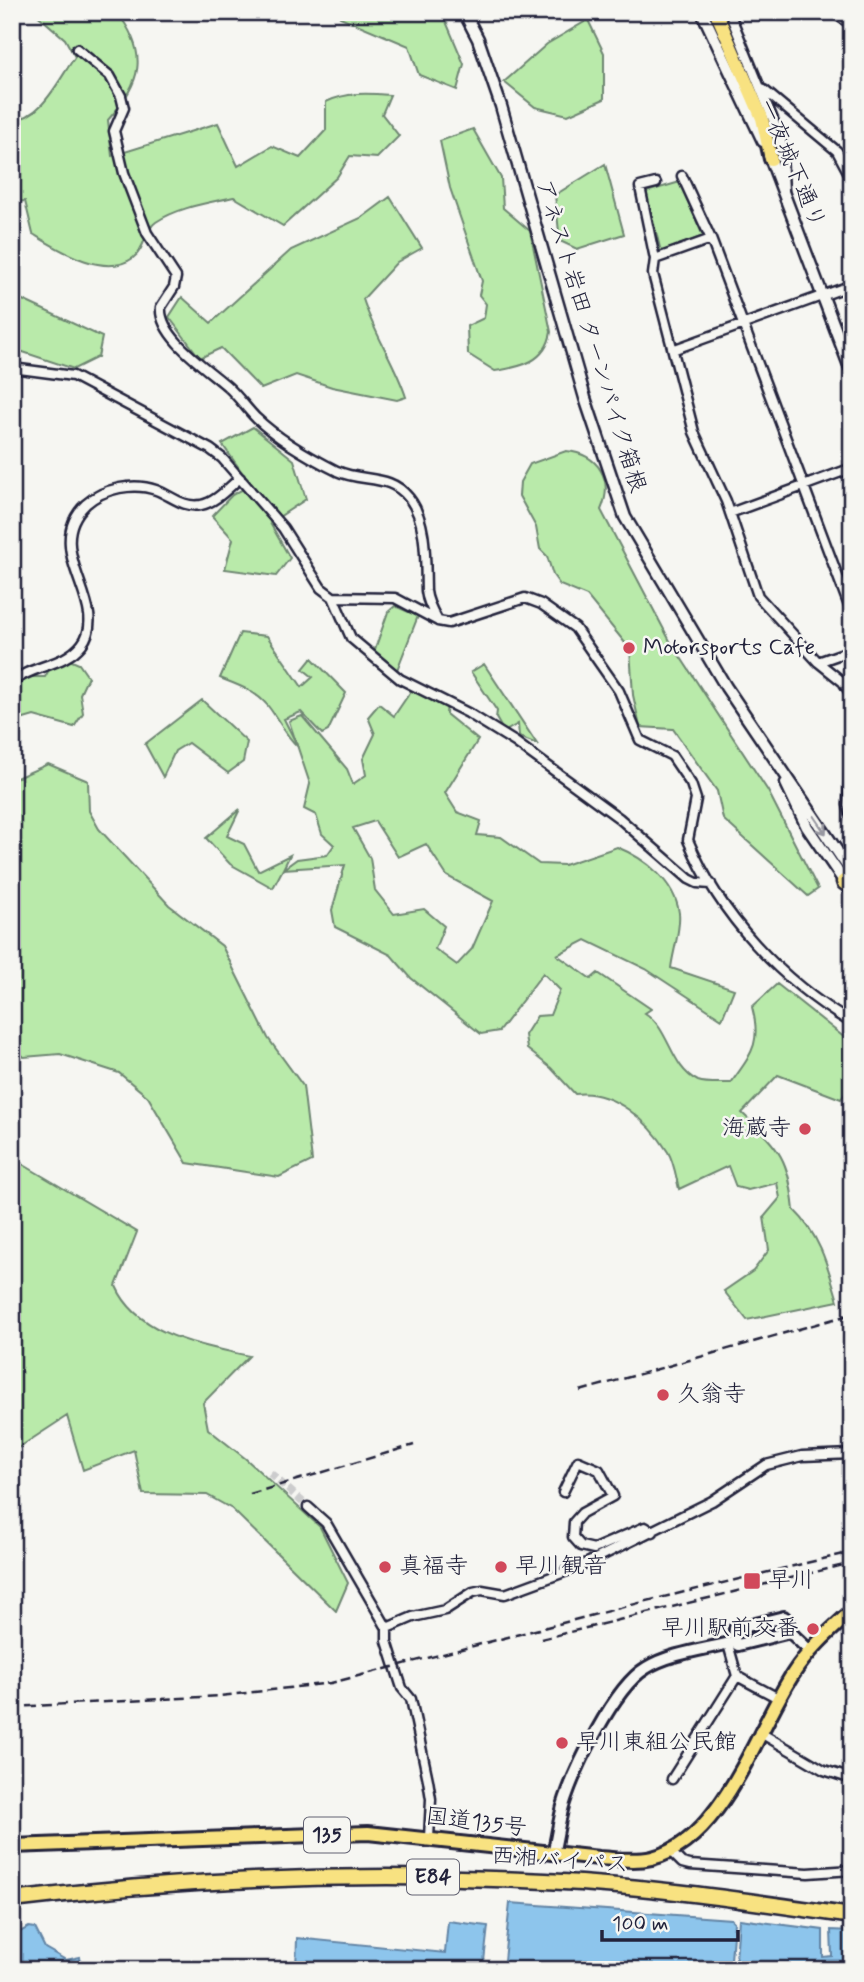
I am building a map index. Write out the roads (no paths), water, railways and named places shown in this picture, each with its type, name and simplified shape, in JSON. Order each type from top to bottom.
[{"type":"highway","points":[[716,12],[762,118],[771,159]]},
{"type":"highway","name":"国道135号","points":[[12,1846],[368,1833],[553,1854],[635,1860],[670,1851],[710,1819],[778,1698],[810,1651],[852,1611]]},
{"type":"highway","name":"西湘バイパス","points":[[12,1902],[214,1885],[403,1881],[543,1886],[852,1918]]},
{"type":"main road","points":[[731,1643],[735,1629],[784,1617],[789,1623],[790,1632],[810,1651]]},
{"type":"main road","points":[[553,1854],[564,1805],[608,1711],[623,1690],[652,1665],[731,1643],[738,1645],[790,1632]]},
{"type":"street","name":"アネスト岩田 ターンパイク箱根","points":[[464,12],[478,39],[501,106],[612,485],[625,517],[649,560],[777,763],[807,827],[850,884]]},
{"type":"street","name":"一夜城下通り","points":[[702,12],[784,190],[852,373]]},
{"type":"street","points":[[729,12],[781,139],[785,166],[784,190]]},
{"type":"street","points":[[833,12],[852,24]]},
{"type":"street","points":[[77,49],[110,76],[123,102],[124,108],[114,131],[124,173],[147,233],[176,277],[174,287],[161,307],[167,327],[200,365],[229,387],[254,416],[275,434],[337,471],[391,481],[408,496],[419,520],[427,570],[426,592],[438,621]]},
{"type":"street","points":[[761,89],[837,151],[852,179]]},
{"type":"street","points":[[682,176],[711,239],[852,614]]},
{"type":"street","points":[[656,183],[640,187],[655,259],[653,274],[675,349],[694,432],[730,513],[758,596],[818,662],[843,682],[852,695]]},
{"type":"street","points":[[655,259],[711,239]]},
{"type":"street","points":[[675,349],[852,285]]},
{"type":"street","points":[[12,368],[73,376],[210,449],[240,478],[283,528],[321,588],[333,597],[351,638],[400,678],[468,713],[515,742],[619,818],[689,879],[697,883],[711,884]]},
{"type":"street","points":[[730,513],[852,468]]},
{"type":"street","points":[[12,682],[74,652],[87,635],[89,618],[69,545],[74,521],[84,506],[103,493],[132,485],[158,491],[183,504],[202,505],[240,478]]},
{"type":"street","points":[[333,597],[394,598],[438,621],[456,622],[525,598],[541,604],[575,628],[619,691],[640,740],[672,756],[691,784],[696,799],[688,840],[737,925],[815,1000],[852,1023]]},
{"type":"street","points":[[818,662],[852,650]]},
{"type":"street","points":[[852,743],[848,805],[852,821]]},
{"type":"street","points":[[387,1628],[413,1617],[445,1610],[473,1592],[482,1590],[505,1594],[536,1584],[653,1532],[687,1510],[721,1496],[766,1465],[802,1456],[852,1454]]},
{"type":"street","points":[[563,1492],[578,1461],[599,1470],[613,1496],[582,1513],[574,1522],[573,1536],[581,1546],[594,1549],[645,1527],[653,1532]]},
{"type":"street","points":[[308,1507],[326,1523],[387,1628],[387,1641],[402,1688],[411,1699],[428,1780],[429,1838]]},
{"type":"street","points":[[672,1779],[737,1676],[731,1643]]},
{"type":"street","points":[[737,1676],[778,1698]]},
{"type":"street","points":[[759,1732],[824,1770],[852,1779]]},
{"type":"street","points":[[670,1851],[682,1863],[691,1865],[808,1873],[852,1870]]},
{"type":"water","points":[[510,1903],[731,1919],[734,1922],[731,1960],[736,1960],[739,1919],[823,1930],[823,1957],[832,1956],[831,1930],[852,1931],[852,1970],[503,1970]]},
{"type":"water","points":[[448,1921],[488,1926],[483,1970],[296,1970],[297,1938],[445,1953]]},
{"type":"water","points":[[29,1927],[35,1928],[45,1948],[66,1960],[80,1957],[82,1970],[12,1970],[12,1936]]},
{"type":"tunnel","points":[[270,1473],[308,1507]]},
{"type":"railway","points":[[580,1391],[852,1314]]},
{"type":"railway","points":[[250,1494],[414,1445]]},
{"type":"railway","points":[[12,1707],[220,1696],[331,1683],[643,1602],[852,1552]]},
{"type":"railway","points":[[541,1639],[852,1563]]},
{"type":"place","name":"Motorsports Cafe","points":[[629,648]]},
{"type":"place","name":"海蔵寺","points":[[805,1129]]},
{"type":"place","name":"久翁寺","points":[[663,1395]]},
{"type":"place","name":"真福寺","points":[[385,1567]]},
{"type":"place","name":"早川観音","points":[[501,1567]]},
{"type":"place","name":"早川","points":[[752,1581]]},
{"type":"place","name":"早川駅前交番","points":[[813,1629]]},
{"type":"place","name":"早川東組公民館","points":[[562,1743]]}]
